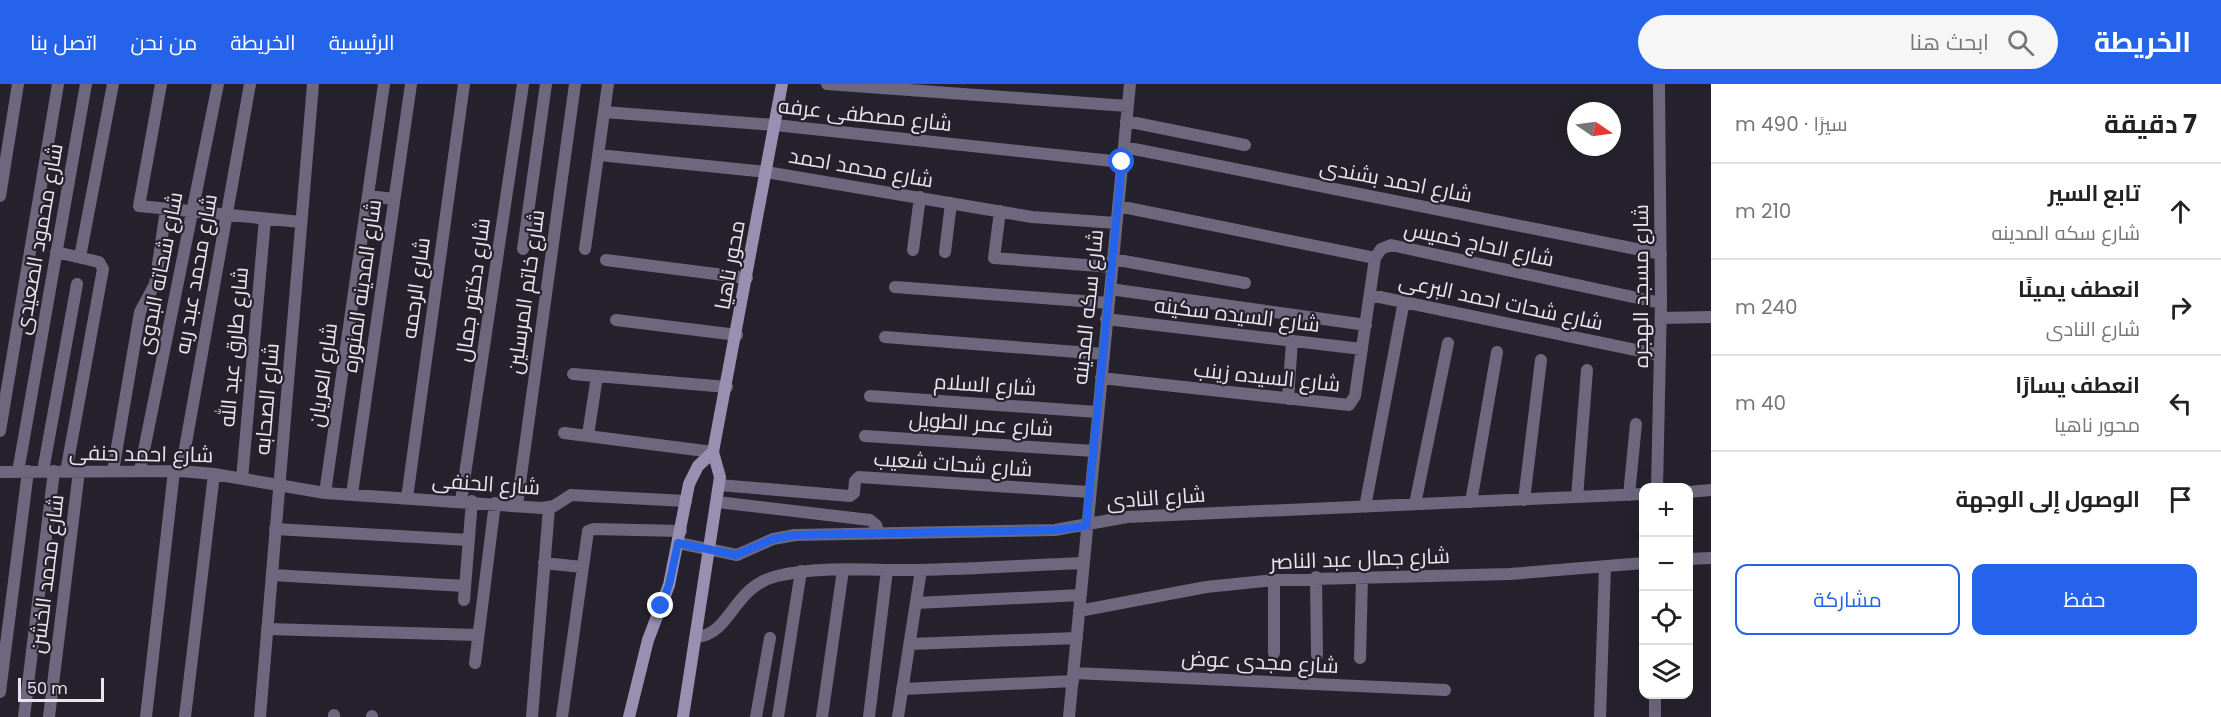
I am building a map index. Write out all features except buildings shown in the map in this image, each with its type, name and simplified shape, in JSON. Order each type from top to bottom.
[{"type":"main road","name":"محور ناهيا","points":[[629,717],[648,640],[669,585],[693,474],[713,452],[782,84]]},
{"type":"main road","name":"محور ناهيا","points":[[683,717],[719,485],[720,468],[713,452]]},
{"type":"street","points":[[0,196],[18,84]]},
{"type":"street","points":[[0,431],[57,84]]},
{"type":"street","name":"شارع محمود الصعيدى","points":[[0,692],[23,472],[56,252],[86,84]]},
{"type":"street","points":[[80,257],[112,84]]},
{"type":"street","points":[[160,84],[139,207],[301,222]]},
{"type":"street","name":"شارع شحاته البدوى","points":[[140,470],[218,84]]},
{"type":"street","name":"شارع محمد عبد ربه","points":[[146,717],[177,471],[250,84]]},
{"type":"street","name":"شارع الصحابه","points":[[260,717],[313,84]]},
{"type":"street","name":"شارع العريان","points":[[325,493],[384,84]]},
{"type":"street","name":"شارع المدينه المنوره","points":[[352,494],[411,84]]},
{"type":"street","name":"شارع الرحمه","points":[[407,498],[464,84]]},
{"type":"street","name":"شارع دكتور جمال","points":[[464,600],[469,540],[467,501],[523,84]]},
{"type":"street","points":[[523,249],[546,84]]},
{"type":"street","name":"شارع خاتم المرسلين","points":[[517,505],[575,84]]},
{"type":"street","points":[[585,249],[608,84]]},
{"type":"street","points":[[827,84],[1127,106]]},
{"type":"street","name":"شارع سكه المدينه","points":[[1084,560],[1130,84]]},
{"type":"street","name":"شارع مسجد الهجره","points":[[1657,483],[1661,318],[1659,84]]},
{"type":"street","name":"شارع مصطفى عرفه","points":[[604,112],[775,125],[1122,162]]},
{"type":"street","points":[[1126,121],[1245,145]]},
{"type":"street","name":"شارع احمد بشندى","points":[[1124,147],[1661,254]]},
{"type":"street","name":"شارع محمد احمد","points":[[599,155],[766,172],[1052,219],[1116,223]]},
{"type":"street","points":[[368,196],[393,200]]},
{"type":"street","points":[[913,250],[920,197]]},
{"type":"street","points":[[945,252],[951,203]]},
{"type":"street","points":[[1118,207],[1375,258]]},
{"type":"street","points":[[113,471],[140,312],[155,284],[166,210]]},
{"type":"street","points":[[1000,211],[994,258],[1112,263],[1245,283]]},
{"type":"street","name":"شارع طارق عبد الله","points":[[242,479],[265,219]]},
{"type":"street","name":"شارع الحاج خميس","points":[[1375,258],[1381,249],[1391,245],[1661,303]]},
{"type":"street","points":[[56,252],[99,262],[103,269],[60,472]]},
{"type":"street","name":"شارع السيده زينب","points":[[1101,378],[1345,406],[1352,404],[1356,396],[1375,258]]},
{"type":"street","points":[[606,260],[747,278]]},
{"type":"street","points":[[24,717],[60,472],[77,284]]},
{"type":"street","points":[[895,287],[1108,303]]},
{"type":"street","points":[[1110,288],[1366,325]]},
{"type":"street","name":"شارع شحات احمد البرعى","points":[[1370,295],[1660,355]]},
{"type":"street","points":[[1365,507],[1404,302]]},
{"type":"street","points":[[1661,318],[1711,317]]},
{"type":"street","name":"شارع السيده سكينه","points":[[1107,319],[1362,349]]},
{"type":"street","points":[[616,320],[736,335]]},
{"type":"street","points":[[885,337],[1103,354]]},
{"type":"street","points":[[1288,399],[1292,341]]},
{"type":"street","points":[[1415,504],[1448,343]]},
{"type":"street","points":[[1470,502],[1497,352]]},
{"type":"street","points":[[1524,500],[1541,360]]},
{"type":"street","points":[[1577,497],[1587,370]]},
{"type":"street","points":[[573,374],[727,387]]},
{"type":"street","points":[[588,435],[597,376]]},
{"type":"street","name":"شارع السلام","points":[[870,396],[1097,412]]},
{"type":"street","points":[[1629,495],[1636,424]]},
{"type":"street","points":[[564,433],[713,452]]},
{"type":"street","name":"شارع عمر الطويل","points":[[865,436],[1094,451]]},
{"type":"street","name":"شارع احمد حنفى","points":[[0,472],[177,471],[214,474],[279,486]]},
{"type":"street","name":"شارع محمد الخشن","points":[[48,717],[60,472]]},
{"type":"street","points":[[185,717],[214,474]]},
{"type":"street","name":"شارع شحات شعيب","points":[[719,485],[850,496],[853,494],[855,481],[860,477],[1089,492]]},
{"type":"street","name":"شارع الحنفى","points":[[279,486],[325,493],[549,508],[571,495],[686,501]]},
{"type":"street","points":[[1693,492],[1711,490]]},
{"type":"street","name":"شارع النادى","points":[[582,567],[589,530],[679,537],[709,551],[736,555],[784,536],[1086,530],[1127,517],[1639,494]]},
{"type":"street","points":[[717,502],[865,520],[876,525],[879,534]]},
{"type":"street","points":[[475,663],[495,503]]},
{"type":"street","points":[[532,717],[549,508]]},
{"type":"street","points":[[275,530],[469,540]]},
{"type":"street","points":[[1693,559],[1711,558]]},
{"type":"street","points":[[696,637],[706,636],[720,626],[742,596],[758,583],[801,571],[921,570],[1084,560],[1069,717]]},
{"type":"street","points":[[544,563],[582,567],[562,717]]},
{"type":"street","name":"شارع جمال عبد الناصر","points":[[1080,611],[1206,587],[1274,580],[1316,577],[1510,574],[1639,564]]},
{"type":"street","points":[[1600,717],[1605,567]]},
{"type":"street","points":[[822,717],[843,570]]},
{"type":"street","points":[[869,717],[887,570]]},
{"type":"street","points":[[898,717],[921,570]]},
{"type":"street","points":[[778,717],[801,571]]},
{"type":"street","points":[[272,575],[465,586]]},
{"type":"street","points":[[1316,577],[1317,655]]},
{"type":"street","points":[[1360,658],[1362,577]]},
{"type":"street","points":[[1274,580],[1274,653]]},
{"type":"street","points":[[916,603],[1081,595]]},
{"type":"street","points":[[267,629],[478,635]]},
{"type":"street","points":[[756,717],[770,638]]},
{"type":"street","points":[[910,644],[1077,638]]},
{"type":"street","name":"شارع مجدى عوض","points":[[902,689],[1073,677],[1445,690]]},
{"type":"street","points":[[1655,717],[1656,699]]},
{"type":"route","points":[[661,606],[669,585],[678,543],[736,555],[744,554],[773,539],[795,535],[1055,530],[1086,526],[1122,162]]}]
